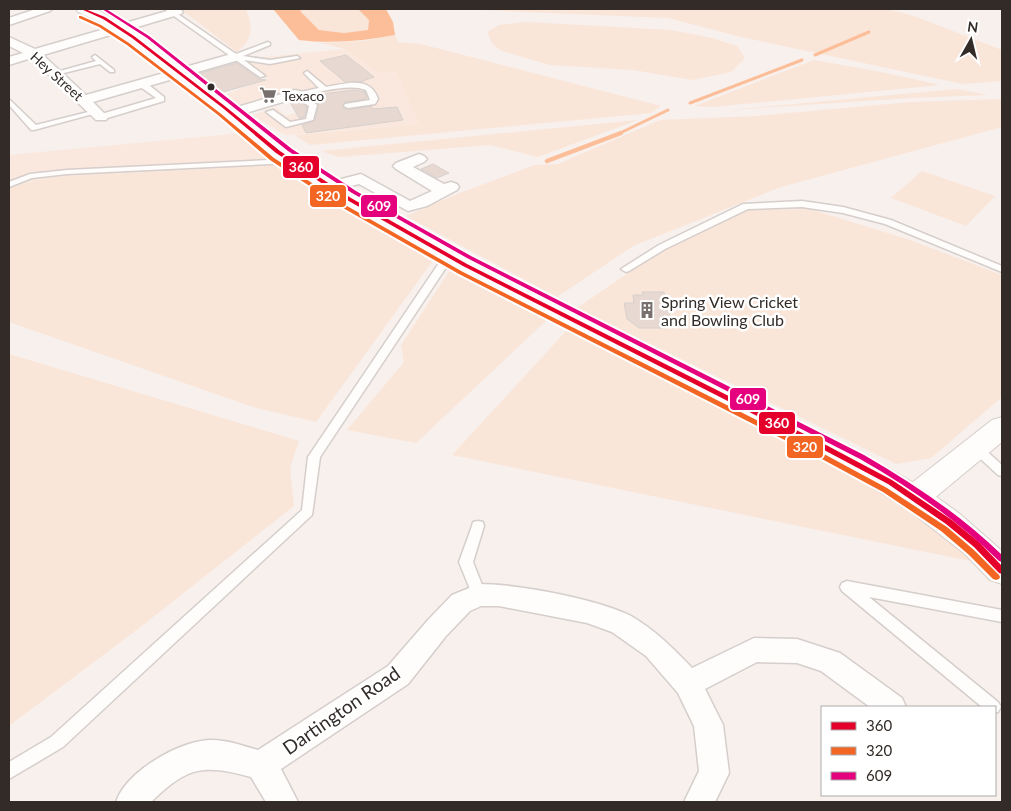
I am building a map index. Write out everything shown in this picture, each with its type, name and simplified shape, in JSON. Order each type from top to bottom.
[{"type":"main road","points":[[83,9],[122,28],[232,113],[288,161],[387,224],[551,311],[718,392],[915,497],[958,529],[1002,571]]},
{"type":"main road","points":[[915,497],[1002,427]]},
{"type":"street","points":[[9,22],[46,9]]},
{"type":"street","points":[[9,60],[122,28],[173,10]]},
{"type":"street","name":"Hey Street","points":[[9,41],[34,53],[98,114]]},
{"type":"street","points":[[84,100],[235,57]]},
{"type":"street","points":[[232,113],[294,94]]},
{"type":"street","points":[[328,187],[361,179],[408,206],[421,203],[447,189],[401,166],[419,159]]},
{"type":"street","name":"Dartington Road","points":[[261,765],[398,675],[437,628],[461,603],[479,595],[499,594],[588,612],[621,624],[656,648],[688,684],[708,725],[714,773],[698,802]]},
{"type":"street","points":[[688,684],[754,650],[797,650],[830,662],[891,706]]},
{"type":"street","points":[[131,802],[143,788],[171,768],[209,754],[261,765],[283,802]]},
{"type":"lane","points":[[173,10],[262,76]]},
{"type":"lane","points":[[235,57],[268,44]]},
{"type":"lane","points":[[94,56],[112,71]]},
{"type":"lane","points":[[235,57],[270,62],[297,58]]},
{"type":"lane","points":[[56,73],[101,62]]},
{"type":"lane","points":[[307,73],[324,89]]},
{"type":"lane","points":[[9,101],[34,128],[161,99],[142,84]]},
{"type":"lane","points":[[294,94],[358,85],[370,88],[374,99],[372,102],[348,106]]},
{"type":"lane","points":[[270,112],[289,124],[309,120],[313,105],[294,94]]},
{"type":"lane","points":[[9,177],[67,172],[288,161]]},
{"type":"lane","points":[[9,185],[30,176]]},
{"type":"lane","points":[[626,269],[662,247],[746,206],[802,204],[843,210],[888,222],[1002,269]]},
{"type":"lane","points":[[9,771],[57,742],[308,512],[314,457],[448,257]]},
{"type":"lane","points":[[976,448],[1002,472]]},
{"type":"lane","points":[[478,526],[466,562],[479,595]]},
{"type":"lane","points":[[992,706],[847,587],[1002,616]]},
{"type":"shaded area","points":[[188,9],[246,9],[250,22],[249,38],[237,52],[183,11]]},
{"type":"shaded area","points":[[273,9],[300,9],[319,30],[344,33],[368,30],[369,20],[358,9],[386,9],[393,22],[395,35],[347,41],[299,40]]},
{"type":"shaded area","points":[[300,9],[358,9],[369,20],[368,30],[344,33],[319,30]]},
{"type":"shaded area","points":[[455,9],[887,9],[917,17],[1002,50],[1002,81],[963,84],[741,37],[668,18]]},
{"type":"shaded area","points":[[526,22],[671,30],[712,38],[737,46],[745,58],[731,72],[692,80],[633,70],[550,65],[502,51],[493,45],[487,32],[499,25]]},
{"type":"shaded area","points":[[395,35],[398,42],[421,44],[661,106],[651,113],[310,145],[294,135],[419,124],[396,72],[380,74],[345,49],[321,43],[363,41]]},
{"type":"shaded area","points":[[345,49],[380,74],[396,72],[419,124],[285,135],[253,115],[275,107],[286,116],[305,110],[304,106],[288,95],[243,108],[227,94],[268,78],[245,59]]},
{"type":"shaded area","points":[[814,60],[940,85],[713,107],[695,106]]},
{"type":"shaded area","points":[[957,89],[988,95],[728,110]]},
{"type":"shaded area","points":[[1002,99],[1002,127],[781,187],[633,246],[557,297],[406,216],[460,193],[535,165],[558,164],[660,120],[756,116],[911,102]]},
{"type":"shaded area","points":[[638,120],[538,157],[490,145],[339,157],[321,151]]},
{"type":"shaded area","points":[[243,133],[282,165],[52,177],[9,187],[9,155]]},
{"type":"shaded area","points":[[282,165],[432,262],[316,422],[253,407],[9,322],[9,189],[11,187],[52,177]]},
{"type":"shaded area","points":[[922,171],[995,196],[966,226],[891,198]]},
{"type":"shaded area","points":[[810,209],[910,240],[1002,275],[1002,397],[931,458],[896,464],[577,308],[657,253],[745,210]]},
{"type":"shaded area","points":[[452,267],[548,319],[416,443],[347,430],[404,362],[401,345]]},
{"type":"shaded area","points":[[567,330],[907,504],[975,562],[452,455]]},
{"type":"shaded area","points":[[9,354],[299,441],[290,468],[294,506],[143,625],[9,726]]},
{"type":"building","points":[[346,55],[374,77],[360,82],[345,82],[320,61]]},
{"type":"building","points":[[237,63],[259,79],[266,80],[223,92],[197,74]]},
{"type":"building","points":[[354,90],[365,92],[367,99],[345,102],[343,108],[348,110],[371,106],[373,109],[397,107],[403,120],[306,133],[302,125],[315,120],[319,105],[307,96]]},
{"type":"building","points":[[297,100],[307,107],[304,117],[299,118],[290,102]]},
{"type":"building","points":[[433,164],[449,173],[437,178],[421,169]]},
{"type":"building","name":"Spring View Cricket and Bowling Club","points":[[642,292],[664,292],[670,317],[665,317],[667,328],[639,328],[627,319],[624,303],[634,303],[633,295],[643,295]]},
{"type":"waterway","points":[[815,55],[869,32]]},
{"type":"waterway","points":[[690,103],[802,60]]},
{"type":"waterway","points":[[618,134],[668,110]]},
{"type":"waterway","points":[[547,161],[621,133]]},
{"type":"transit line","name":"360","points":[[83,9],[104,18],[133,37],[225,108],[278,152],[349,199],[465,265],[890,482],[949,522],[977,545],[1002,571]]},
{"type":"transit line","name":"609","points":[[104,9],[148,37],[290,150],[354,192],[469,257],[862,457],[936,503],[970,529],[1002,559]]},
{"type":"transit line","name":"320","points":[[80,17],[100,26],[128,44],[219,114],[272,159],[345,207],[461,273],[822,456],[885,490],[944,529],[996,577]]},
{"type":"place","name":"Texaco","points":[[268,95]]},
{"type":"place","name":"Spring View Cricket and Bowling Club","points":[[647,310]]}]
